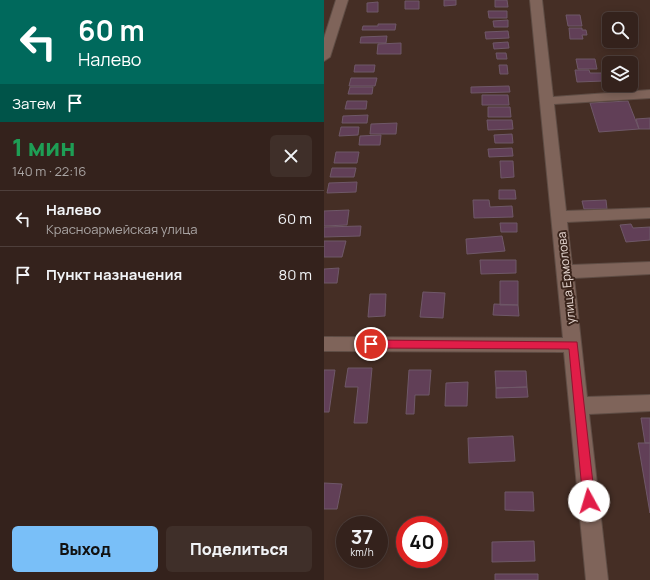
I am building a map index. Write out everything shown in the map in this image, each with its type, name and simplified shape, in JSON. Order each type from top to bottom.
[{"type":"street","points":[[324,57],[342,0]]},
{"type":"street","name":"улица Ермолова","points":[[536,0],[566,272],[597,580]]},
{"type":"street","points":[[547,101],[650,94]]},
{"type":"street","points":[[560,218],[650,214]]},
{"type":"street","points":[[566,272],[650,268]]},
{"type":"street","points":[[324,344],[573,345]]},
{"type":"street","points":[[580,406],[650,403]]},
{"type":"building","points":[[444,0],[456,0],[456,5],[444,6]]},
{"type":"building","points":[[495,0],[507,0],[508,7],[495,7]]},
{"type":"building","points":[[405,1],[419,1],[419,9],[405,9]]},
{"type":"building","points":[[378,2],[378,12],[367,12],[367,3]]},
{"type":"building","points":[[488,11],[507,11],[507,18],[489,18]]},
{"type":"building","points":[[566,15],[580,15],[582,26],[568,26]]},
{"type":"building","points":[[508,20],[508,27],[494,27],[493,21]]},
{"type":"building","points":[[378,24],[396,24],[395,30],[362,30],[363,26],[378,26]]},
{"type":"building","points":[[569,28],[582,28],[582,30],[586,30],[587,35],[582,35],[583,39],[570,39]]},
{"type":"building","points":[[508,31],[509,38],[486,39],[485,32]]},
{"type":"building","points":[[387,36],[386,43],[360,43],[361,37]]},
{"type":"building","points":[[508,42],[509,48],[494,49],[493,43]]},
{"type":"building","points":[[401,43],[401,54],[377,54],[378,44]]},
{"type":"building","points":[[496,53],[506,53],[507,59],[497,59]]},
{"type":"building","points":[[576,59],[595,59],[597,69],[578,69]]},
{"type":"building","points":[[355,65],[375,65],[374,72],[354,72]]},
{"type":"building","points":[[499,65],[507,65],[508,74],[500,74]]},
{"type":"building","points":[[575,70],[589,70],[590,73],[602,73],[602,81],[577,82]]},
{"type":"building","points":[[351,78],[377,78],[375,86],[349,86]]},
{"type":"building","points":[[509,86],[510,92],[471,93],[471,87]]},
{"type":"building","points":[[350,87],[373,87],[372,94],[348,94]]},
{"type":"building","points":[[482,95],[508,95],[509,105],[482,105]]},
{"type":"building","points":[[347,101],[367,101],[366,109],[345,109]]},
{"type":"building","points":[[628,101],[639,129],[599,132],[590,103]]},
{"type":"building","points":[[488,107],[510,107],[511,117],[488,117]]},
{"type":"building","points":[[368,115],[367,123],[342,123],[343,116]]},
{"type":"building","points":[[650,118],[650,129],[639,129],[636,119]]},
{"type":"building","points":[[487,120],[512,120],[513,129],[488,130]]},
{"type":"building","points":[[397,123],[396,134],[370,134],[371,124]]},
{"type":"building","points":[[341,127],[359,127],[358,135],[339,136]]},
{"type":"building","points":[[512,134],[513,143],[495,143],[494,135]]},
{"type":"building","points":[[381,135],[380,145],[359,145],[360,136]]},
{"type":"building","points":[[512,148],[513,156],[489,157],[488,149]]},
{"type":"building","points":[[336,152],[359,152],[357,163],[334,163]]},
{"type":"building","points":[[500,161],[513,161],[514,177],[501,178]]},
{"type":"building","points":[[332,168],[356,168],[354,177],[330,177]]},
{"type":"building","points":[[357,182],[356,192],[327,193],[329,183]]},
{"type":"building","points":[[499,190],[515,190],[516,199],[499,199]]},
{"type":"building","points":[[473,200],[489,200],[490,207],[512,206],[513,217],[474,218]]},
{"type":"building","points":[[606,200],[607,209],[584,209],[582,201]]},
{"type":"building","points":[[349,210],[347,225],[324,226],[324,211]]},
{"type":"building","points":[[500,223],[517,223],[517,232],[501,232]]},
{"type":"building","points":[[631,224],[633,228],[650,227],[650,240],[626,242],[620,225]]},
{"type":"building","points":[[361,226],[360,236],[324,237],[324,227]]},
{"type":"building","points":[[502,236],[505,251],[467,254],[466,239]]},
{"type":"building","points":[[324,241],[346,241],[342,257],[324,257]]},
{"type":"building","points":[[480,260],[516,260],[516,273],[481,274]]},
{"type":"building","points":[[339,268],[337,283],[324,283],[324,269]]},
{"type":"building","points":[[500,281],[518,281],[518,305],[500,305]]},
{"type":"building","points":[[423,292],[445,293],[443,318],[420,317]]},
{"type":"building","points":[[370,294],[386,294],[385,316],[368,317]]},
{"type":"building","points":[[494,304],[518,305],[519,316],[493,315]]},
{"type":"building","points":[[348,368],[372,368],[367,423],[354,423],[358,387],[345,387]]},
{"type":"building","points":[[324,370],[335,370],[329,412],[324,412]]},
{"type":"building","points":[[409,370],[431,370],[429,395],[415,395],[414,414],[406,414]]},
{"type":"building","points":[[495,371],[526,371],[527,387],[496,388]]},
{"type":"building","points":[[468,382],[467,406],[445,406],[446,383]]},
{"type":"building","points":[[527,387],[528,397],[496,398],[496,388]]},
{"type":"building","points":[[641,418],[650,418],[650,443],[645,443]]},
{"type":"building","points":[[513,436],[515,461],[469,463],[468,438]]},
{"type":"building","points":[[638,443],[650,443],[650,513]]},
{"type":"building","points":[[324,483],[342,484],[337,509],[324,509]]},
{"type":"building","points":[[505,492],[533,492],[534,511],[505,510]]},
{"type":"building","points":[[534,541],[535,561],[492,562],[492,542]]},
{"type":"building","points":[[495,574],[538,574],[538,580],[495,580]]},
{"type":"route","points":[[371,344],[573,345],[589,501]]}]
